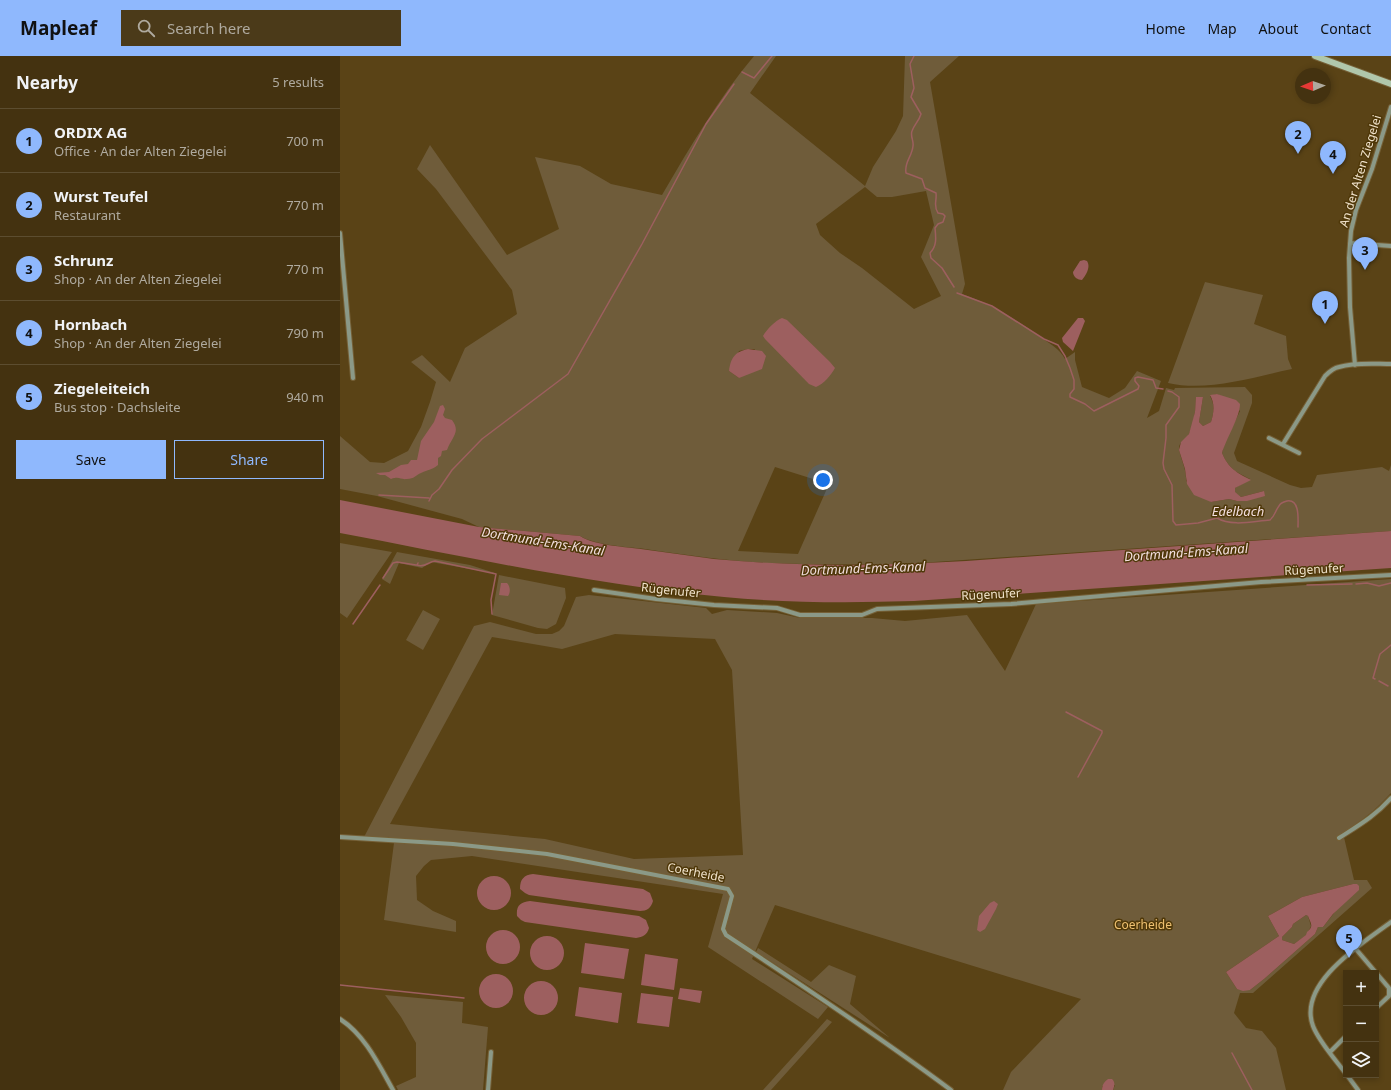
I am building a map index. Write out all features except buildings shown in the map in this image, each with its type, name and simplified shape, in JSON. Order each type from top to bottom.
[{"type":"main road","points":[[1315,56],[1391,84]]},
{"type":"street","name":"An der Alten Ziegelei","points":[[1355,365],[1350,320],[1350,243],[1356,210],[1372,169],[1391,106]]},
{"type":"street","points":[[340,233],[341,262],[354,378]]},
{"type":"street","name":"An der Alten Ziegelei","points":[[1350,243],[1391,246]]},
{"type":"street","points":[[1283,444],[1325,376],[1333,369],[1339,366],[1391,364]]},
{"type":"street","points":[[1269,438],[1299,453]]},
{"type":"street","name":"Rügenufer","points":[[594,590],[656,599],[714,605],[777,608],[800,615],[849,616],[862,615],[877,609],[1011,604],[1260,582],[1391,575]]},
{"type":"street","points":[[1339,838],[1373,816],[1391,798]]},
{"type":"street","name":"Coerheide","points":[[340,837],[453,844],[547,854],[728,889],[732,896],[723,929],[726,935],[834,1006],[951,1090]]},
{"type":"street","points":[[1343,1070],[1316,1033],[1312,1024],[1312,1003],[1316,990],[1324,979],[1355,948],[1391,922]]},
{"type":"street","points":[[1355,948],[1389,988],[1390,997],[1379,1006]]},
{"type":"street","points":[[340,1019],[356,1032],[376,1058],[393,1090]]},
{"type":"street","points":[[1330,1052],[1343,1039]]},
{"type":"street","points":[[488,1090],[491,1052]]},
{"type":"street","points":[[1349,1078],[1358,1090]]},
{"type":"green space","points":[[754,56],[776,56],[750,93],[865,186],[873,167],[896,131],[903,116],[905,56],[959,56],[930,82],[965,284],[962,294],[993,307],[1022,324],[1054,346],[1065,359],[1075,352],[1075,360],[1082,387],[1109,398],[1125,388],[1137,371],[1161,381],[1147,418],[1159,411],[1166,388],[1174,390],[1175,388],[1245,387],[1252,395],[1252,403],[1234,453],[1237,461],[1290,485],[1301,488],[1312,487],[1317,475],[1382,467],[1389,471],[1391,465],[1391,531],[905,564],[768,563],[691,556],[611,545],[594,542],[580,536],[479,527],[462,519],[377,496],[340,489],[340,436],[370,462],[384,463],[408,451],[421,427],[436,382],[411,362],[422,355],[450,382],[465,348],[517,314],[512,290],[436,189],[417,169],[430,145],[507,255],[559,229],[535,157],[580,166],[611,184],[662,195],[705,124]],"holes":[[[865,187],[877,197],[892,197],[926,191],[934,225],[921,257],[941,296],[914,309],[862,268],[840,253],[820,235],[816,224]],[[755,349],[739,378],[729,371],[739,351]],[[1217,394],[1240,411],[1224,444],[1222,453],[1227,463],[1233,469],[1250,479],[1235,488],[1235,493],[1241,497],[1264,491],[1237,501],[1229,499],[1211,502],[1186,481],[1179,447],[1191,430],[1196,407],[1196,397],[1203,397],[1199,422],[1203,426],[1211,422],[1214,409],[1210,396]],[[775,467],[829,484],[798,554],[738,551]]]},
{"type":"green space","points":[[1205,282],[1263,295],[1254,324],[1286,336],[1288,359],[1292,369],[1215,385],[1199,386],[1168,383]]},
{"type":"green space","points":[[340,543],[392,552],[347,618],[340,613]]},
{"type":"green space","points":[[397,552],[470,565],[498,574],[431,562],[422,568],[399,563],[390,584],[382,579]]},
{"type":"green space","points":[[499,575],[565,588],[566,598],[556,624],[547,629],[538,628],[492,615]]},
{"type":"green space","name":"Coerheide","points":[[1391,579],[1391,793],[1368,815],[1343,833],[1354,880],[1367,880],[1372,888],[1253,993],[1240,993],[1234,1013],[1246,1028],[1262,1031],[1276,1048],[1286,1090],[1113,1090],[1115,1085],[1102,1086],[1102,1090],[1003,1090],[1011,1072],[1081,999],[775,905],[752,959],[828,1007],[818,1019],[708,947],[723,894],[472,856],[431,860],[416,876],[417,900],[433,911],[456,921],[456,932],[384,920],[394,843],[363,839],[474,626],[490,622],[536,634],[552,634],[559,631],[564,626],[576,597],[589,595],[706,608],[712,614],[727,610],[777,613],[800,618],[872,618],[905,621],[967,615],[1005,671],[1036,604]],"holes":[[[615,634],[715,639],[732,670],[743,855],[634,859],[545,839],[390,824],[492,637],[562,649]],[[1357,884],[1323,927],[1318,927],[1315,934],[1250,990],[1237,989],[1226,972],[1279,936],[1268,916],[1302,897]]]},
{"type":"green space","points":[[423,610],[440,619],[423,650],[406,640]]},
{"type":"green space","points":[[1306,915],[1308,916],[1311,926],[1307,935],[1294,944],[1282,940],[1282,937],[1293,924]]},
{"type":"green space","points":[[758,948],[811,982],[829,965],[856,976],[850,1004],[890,1038],[756,952]]},
{"type":"green space","points":[[385,995],[463,1002],[462,1023],[488,1027],[483,1090],[398,1090],[396,1086],[416,1077],[416,1043],[401,1017]]},
{"type":"green space","points":[[827,1019],[832,1022],[771,1090],[763,1090]]},
{"type":"water","points":[[1084,260],[1088,263],[1088,271],[1082,280],[1080,280],[1075,277],[1073,272],[1080,261]]},
{"type":"water","points":[[782,318],[787,320],[835,368],[827,379],[819,386],[816,387],[809,384],[763,336],[771,326]]},
{"type":"water","points":[[1078,318],[1083,318],[1085,321],[1073,351],[1063,342],[1062,338]]},
{"type":"water","points":[[748,349],[762,351],[766,356],[762,369],[739,378],[729,371],[731,362],[734,356]]},
{"type":"water","points":[[1217,394],[1236,400],[1240,404],[1238,415],[1222,453],[1227,463],[1234,470],[1251,480],[1235,488],[1235,492],[1241,497],[1264,491],[1265,496],[1247,501],[1229,499],[1211,502],[1194,495],[1187,484],[1185,469],[1179,450],[1181,442],[1189,434],[1195,412],[1196,397],[1203,397],[1199,422],[1203,426],[1211,422],[1212,418],[1213,405],[1210,395]]},
{"type":"water","points":[[443,405],[445,409],[443,415],[445,418],[452,420],[455,424],[456,431],[447,450],[442,451],[441,456],[438,458],[438,465],[409,479],[391,479],[385,475],[376,473],[389,472],[401,465],[408,464],[411,460],[417,460],[421,441],[434,422],[440,406]]},
{"type":"water","name":"Dortmund-Ems-Kanal","points":[[340,500],[479,527],[580,536],[594,542],[613,546],[746,562],[840,565],[966,561],[1391,531],[1391,568],[914,601],[819,602],[748,599],[676,592],[579,578],[340,533]]},
{"type":"water","points":[[501,583],[507,583],[509,586],[510,591],[508,596],[499,595]]},
{"type":"water","points":[[533,874],[643,889],[650,893],[653,901],[648,909],[640,911],[529,895],[520,889],[520,886],[523,878],[527,875]]},
{"type":"water","points":[[491,876],[497,876],[501,877],[508,883],[511,893],[510,900],[504,907],[497,910],[491,910],[487,909],[480,903],[477,896],[477,890],[478,886],[484,879]]},
{"type":"water","points":[[1353,884],[1357,884],[1359,886],[1359,890],[1333,914],[1323,927],[1318,927],[1315,934],[1264,979],[1250,990],[1243,991],[1237,989],[1226,972],[1279,936],[1268,916],[1302,897]],"holes":[[[1306,915],[1308,916],[1311,926],[1306,935],[1294,944],[1282,940],[1282,937],[1293,924]]]},
{"type":"water","points":[[530,901],[639,916],[646,920],[649,928],[644,935],[636,938],[525,922],[517,916],[517,910],[519,905]]},
{"type":"water","points":[[994,901],[998,904],[996,909],[985,929],[980,932],[977,930],[979,916],[990,903]]},
{"type":"water","points":[[500,930],[506,930],[510,931],[517,937],[520,947],[519,954],[513,961],[506,964],[500,964],[496,963],[489,957],[486,950],[486,944],[487,940],[493,933]]},
{"type":"water","points":[[544,936],[550,936],[554,937],[561,943],[564,953],[563,960],[557,967],[550,970],[544,970],[540,969],[533,963],[530,956],[530,950],[531,946],[537,939]]},
{"type":"water","points":[[585,943],[629,949],[624,979],[581,973]]},
{"type":"water","points":[[645,954],[678,959],[674,990],[641,985]]},
{"type":"water","points":[[493,974],[499,974],[503,975],[510,981],[513,991],[512,998],[506,1005],[499,1008],[493,1008],[489,1007],[482,1001],[479,994],[479,988],[480,984],[486,977]]},
{"type":"water","points":[[538,981],[544,981],[548,982],[555,988],[558,998],[557,1005],[551,1012],[544,1015],[538,1015],[534,1014],[527,1008],[524,1001],[524,995],[525,991],[531,984]]},
{"type":"water","points":[[579,987],[622,993],[618,1023],[575,1016]]},
{"type":"water","points":[[680,988],[702,991],[700,1003],[678,999]]},
{"type":"water","points":[[641,993],[673,997],[669,1027],[637,1023]]},
{"type":"water","points":[[1112,1079],[1114,1081],[1113,1090],[1102,1090],[1105,1081]]},
{"type":"waterway","points":[[742,72],[754,78],[772,56]]},
{"type":"waterway","name":"Edelbach","points":[[914,56],[910,64],[914,88],[911,97],[921,114],[913,129],[913,146],[906,166],[906,173],[922,179],[925,188],[936,193],[935,206],[938,213],[945,216],[943,222],[938,224],[935,228],[935,245],[930,253],[931,258],[942,268],[954,287]]},
{"type":"waterway","points":[[429,501],[452,470],[482,439],[568,374],[642,244],[706,124],[734,84]]},
{"type":"waterway","name":"Edelbach","points":[[957,293],[992,306],[1044,339],[1058,345],[1065,356],[1074,380],[1074,389],[1070,394],[1070,397],[1085,404],[1094,411],[1138,389],[1139,386],[1135,381],[1135,378],[1138,377],[1153,380],[1156,388],[1163,389]]},
{"type":"waterway","name":"Edelbach","points":[[1168,391],[1179,397],[1179,407],[1166,425],[1163,463],[1164,469],[1172,485],[1173,521],[1176,525],[1198,523],[1217,518],[1223,521],[1236,523],[1270,520],[1280,504],[1291,501],[1296,506],[1298,527]]},
{"type":"waterway","points":[[379,495],[429,498]]},
{"type":"waterway","points":[[418,563],[417,565],[422,566],[435,561],[496,574],[491,600],[492,614]]},
{"type":"waterway","points":[[383,578],[393,563],[397,562],[416,565]]},
{"type":"waterway","name":"Edelbach","points":[[1356,584],[1367,583],[1379,586],[1391,583]]},
{"type":"waterway","name":"Edelbach","points":[[1307,585],[1352,584]]},
{"type":"waterway","points":[[353,624],[380,585]]},
{"type":"waterway","points":[[1375,679],[1373,678],[1380,654],[1391,645]]},
{"type":"waterway","points":[[1379,681],[1388,686]]},
{"type":"waterway","points":[[1066,712],[1102,731],[1078,777]]},
{"type":"waterway","points":[[340,985],[464,998]]},
{"type":"waterway","points":[[1232,1053],[1252,1090]]},
{"type":"place","name":"Wurst Teufel","points":[[1298,154]]},
{"type":"place","name":"Hornbach","points":[[1333,174]]},
{"type":"place","name":"Schrunz","points":[[1365,270]]},
{"type":"place","name":"ORDIX AG","points":[[1325,324]]},
{"type":"place","name":"Ziegeleiteich","points":[[1349,958]]}]
